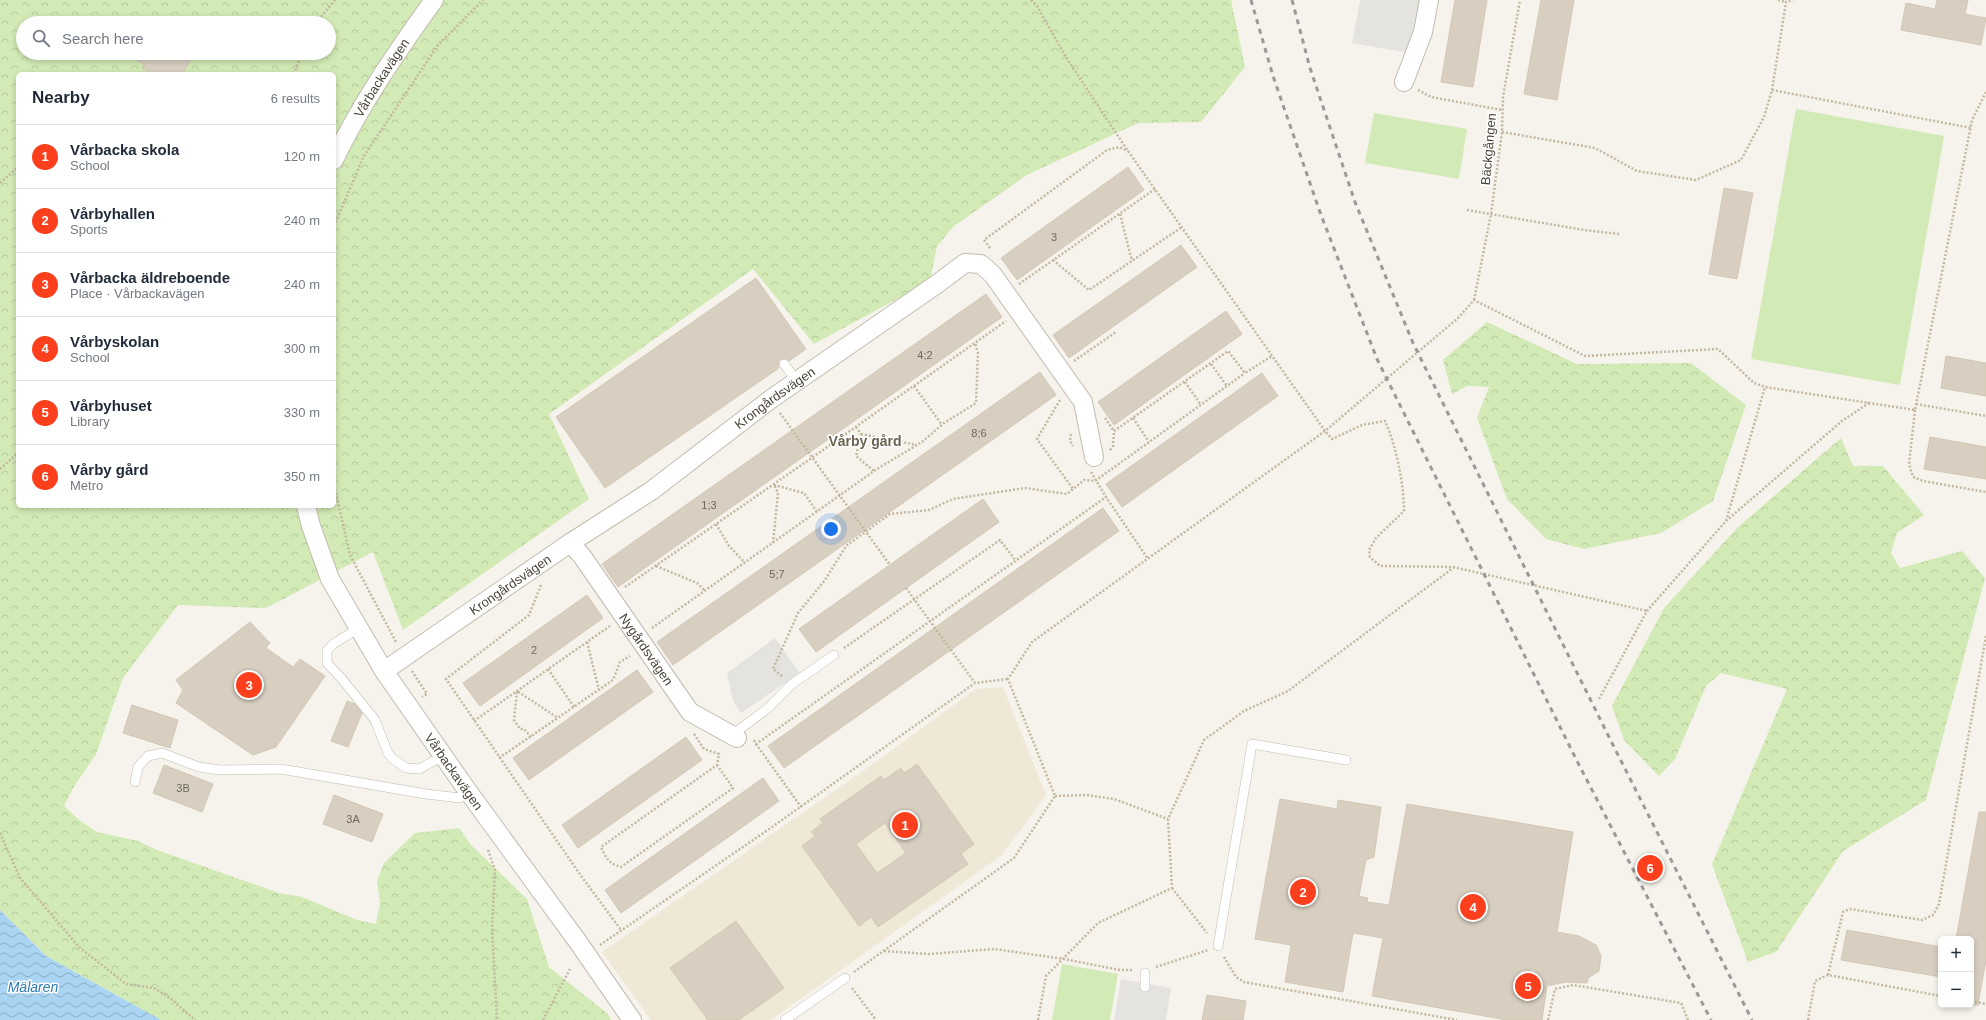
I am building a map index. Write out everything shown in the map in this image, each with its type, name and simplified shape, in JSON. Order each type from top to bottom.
[{"type":"street","name":"Vårbackavägen","points":[[336,156],[346,134],[406,39],[434,0]]},
{"type":"street","points":[[1404,82],[1423,32],[1429,0]]},
{"type":"street","name":"Krongårdsvägen","points":[[384,672],[570,542],[650,491],[776,406],[797,381],[965,263],[981,264],[993,275],[1083,402],[1094,459]]},
{"type":"street","name":"Vårbackavägen","points":[[306,508],[311,526],[330,579],[384,672],[467,790],[578,942],[632,1020]]},
{"type":"street","name":"Nygårdsvägen","points":[[570,542],[582,556],[690,712],[738,738]]},
{"type":"lane","points":[[784,364],[797,381]]},
{"type":"lane","points":[[359,628],[333,644],[327,651],[327,663],[375,720],[388,752],[393,759],[406,768],[419,769],[443,756]]},
{"type":"lane","points":[[738,738],[740,729],[767,709],[792,684],[834,655]]},
{"type":"lane","points":[[1218,946],[1252,744],[1346,760]]},
{"type":"lane","points":[[134,782],[138,767],[148,756],[162,754],[199,767],[220,770],[281,769],[426,794],[460,798],[467,790]]},
{"type":"lane","points":[[1145,973],[1145,987]]},
{"type":"lane","points":[[785,1020],[845,978]]},
{"type":"path","points":[[322,16],[335,0]]},
{"type":"path","points":[[336,221],[364,156],[438,45],[483,0]]},
{"type":"path","points":[[1031,0],[1037,6],[1066,59],[1128,151],[1325,431],[1332,439],[1362,425],[1385,421],[1391,434],[1404,497],[1404,511],[1376,538],[1368,550],[1370,557],[1380,566],[1453,567],[1647,611]]},
{"type":"path","name":"Bäckgången","points":[[1474,300],[1491,214],[1502,132],[1503,98],[1520,0]]},
{"type":"path","points":[[1778,0],[1786,2],[1793,0]]},
{"type":"path","points":[[1502,132],[1595,148],[1637,171],[1696,180],[1741,160],[1764,117],[1772,90],[1786,2]]},
{"type":"path","points":[[295,72],[299,60]]},
{"type":"path","points":[[1404,82],[1431,97],[1502,110]]},
{"type":"path","points":[[1772,90],[1971,128]]},
{"type":"path","points":[[1986,92],[1972,120],[1916,404],[1909,464],[1913,477],[1923,481],[1986,492]]},
{"type":"path","points":[[992,251],[984,240],[1107,150],[1119,147],[1128,151]]},
{"type":"path","points":[[0,183],[16,169]]},
{"type":"path","points":[[1016,287],[1155,189]]},
{"type":"path","points":[[1467,210],[1584,230],[1619,234]]},
{"type":"path","points":[[1120,214],[1132,261]]},
{"type":"path","points":[[1053,260],[1089,290],[1182,227]]},
{"type":"path","points":[[1008,679],[1032,642],[1325,431],[1458,318],[1474,300],[1585,356],[1718,349],[1754,383],[1764,387],[1915,410]]},
{"type":"path","points":[[610,598],[1011,318]]},
{"type":"path","points":[[1069,365],[1116,332]]},
{"type":"path","points":[[650,630],[874,471],[917,445],[942,425],[976,403],[978,353],[975,343]]},
{"type":"path","points":[[1114,431],[1228,351],[1245,373]]},
{"type":"path","points":[[773,669],[798,613],[825,580],[846,546],[890,514],[929,510],[953,499],[1025,488],[1067,494],[1084,480],[1095,481],[1201,404],[1272,356]]},
{"type":"path","points":[[1211,364],[1227,386]]},
{"type":"path","points":[[1185,382],[1201,404]]},
{"type":"path","points":[[914,386],[942,425]]},
{"type":"path","points":[[1726,521],[1764,387]]},
{"type":"path","points":[[1064,394],[1037,439],[1073,489]]},
{"type":"path","points":[[1599,699],[1647,611],[1726,521],[1842,421],[1869,403]]},
{"type":"path","points":[[1916,404],[1986,416]]},
{"type":"path","points":[[776,406],[787,409]]},
{"type":"path","points":[[776,406],[776,417]]},
{"type":"path","points":[[776,406],[890,565]]},
{"type":"path","points":[[1101,413],[1114,431],[1113,446],[1105,456],[1094,459],[1090,466],[1095,481],[1148,559]]},
{"type":"path","points":[[1133,418],[1149,442]]},
{"type":"path","points":[[856,427],[861,434],[917,445]]},
{"type":"path","points":[[1071,433],[1070,441],[1075,449]]},
{"type":"path","points":[[861,434],[856,456],[874,471]]},
{"type":"path","points":[[0,469],[16,455]]},
{"type":"path","points":[[774,484],[804,493],[817,512]]},
{"type":"path","points":[[773,543],[778,493],[774,484]]},
{"type":"path","points":[[336,495],[350,555],[404,658],[427,694],[409,707]]},
{"type":"path","points":[[756,744],[1106,497]]},
{"type":"path","points":[[716,524],[729,546],[745,563]]},
{"type":"path","points":[[834,655],[1000,540],[1016,561]]},
{"type":"path","points":[[655,566],[697,583],[705,591]]},
{"type":"path","points":[[547,580],[541,584],[529,615],[446,679],[579,874],[621,930]]},
{"type":"path","points":[[906,588],[975,683]]},
{"type":"path","points":[[474,721],[613,624]]},
{"type":"path","points":[[1828,975],[1843,912],[1850,908],[1922,920],[1933,914],[1939,904],[1986,636]]},
{"type":"path","points":[[587,642],[600,690]]},
{"type":"path","points":[[499,758],[613,680],[620,662],[635,653]]},
{"type":"path","points":[[548,669],[574,707]]},
{"type":"path","points":[[599,945],[801,807],[975,683],[1008,679]]},
{"type":"path","points":[[1008,679],[1055,796]]},
{"type":"path","points":[[517,691],[558,718]]},
{"type":"path","points":[[517,691],[514,720],[520,728],[524,729],[531,737]]},
{"type":"path","points":[[690,730],[704,749],[719,754],[717,765],[601,847],[606,858],[612,864],[621,867],[733,788],[717,765]]},
{"type":"path","points":[[738,738],[754,739],[801,807]]},
{"type":"path","points":[[1055,796],[1087,795],[1114,799],[1168,819]]},
{"type":"path","points":[[876,1020],[845,978],[1014,858],[1055,796]]},
{"type":"path","points":[[0,833],[20,878],[79,947],[126,984],[154,988],[170,998],[195,1020]]},
{"type":"path","points":[[486,843],[495,870],[492,928],[498,1020]]},
{"type":"path","points":[[1172,888],[1218,946],[1236,977],[1244,982],[1458,1020]]},
{"type":"path","points":[[883,951],[929,954],[994,949],[1145,973],[1160,965],[1218,946]]},
{"type":"path","points":[[1038,1020],[1046,976],[1064,959]]},
{"type":"path","points":[[543,1020],[570,969]]},
{"type":"path","points":[[1808,1020],[1815,981],[1828,975],[1938,995]]},
{"type":"path","points":[[1548,1020],[1555,989],[1573,986],[1681,1003],[1688,1020]]},
{"type":"path","points":[[1974,1002],[1986,1004]]},
{"type":"path","points":[[1431,1020],[1432,1016]]},
{"type":"shaded area","points":[[1360,0],[1423,0],[1415,44],[1403,52],[1352,43]]},
{"type":"shaded area","points":[[775,638],[800,673],[741,713],[733,701],[727,673]]},
{"type":"shaded area","points":[[1003,687],[1046,795],[1002,855],[771,1020],[651,1020],[602,952],[863,771],[976,689]]},
{"type":"shaded area","points":[[1121,979],[1171,988],[1166,1020],[1114,1020]]},
{"type":"green space","points":[[0,0],[1231,0],[1245,67],[1201,122],[1138,123],[1027,175],[954,226],[937,246],[930,281],[814,344],[753,269],[549,414],[589,499],[403,630],[373,552],[266,608],[178,605],[123,678],[96,754],[73,788],[64,806],[79,820],[97,832],[138,841],[157,850],[279,893],[302,897],[357,920],[376,924],[380,902],[377,882],[384,863],[415,833],[459,828],[471,845],[527,899],[549,967],[608,1014],[611,1020],[161,1020],[46,956],[0,910]]},
{"type":"green space","points":[[1796,109],[1944,136],[1900,385],[1751,359]]},
{"type":"green space","points":[[1374,113],[1467,129],[1459,179],[1365,163]]},
{"type":"green space","points":[[1487,322],[1577,364],[1691,363],[1746,405],[1713,501],[1661,533],[1584,549],[1546,539],[1507,499],[1477,418],[1489,387],[1467,386],[1452,394],[1443,360]]},
{"type":"green space","points":[[1841,438],[1853,466],[1883,466],[1924,515],[1897,533],[1891,553],[1900,568],[1962,551],[1985,578],[1926,800],[1843,851],[1776,952],[1748,962],[1712,864],[1787,689],[1721,673],[1706,686],[1675,759],[1659,776],[1624,740],[1612,706],[1664,608],[1737,528]]},
{"type":"green space","points":[[1062,964],[1118,974],[1110,1020],[1052,1020]]},
{"type":"water","name":"Mälaren","points":[[0,910],[46,956],[161,1020],[0,1020]]},
{"type":"building","points":[[1455,0],[1487,0],[1473,87],[1441,82]]},
{"type":"building","points":[[1541,0],[1574,0],[1557,100],[1524,94]]},
{"type":"building","points":[[1937,0],[1968,0],[1965,14],[1986,18],[1981,45],[1901,30],[1906,3],[1935,9]]},
{"type":"building","points":[[137,60],[190,60],[184,72],[149,72],[142,68],[144,64]]},
{"type":"building","points":[[1128,167],[1144,190],[1017,280],[1001,258]]},
{"type":"building","points":[[1724,188],[1753,193],[1737,279],[1709,274]]},
{"type":"building","points":[[1181,245],[1197,267],[1069,358],[1053,335]]},
{"type":"building","points":[[756,278],[806,349],[789,361],[786,358],[781,359],[778,362],[779,368],[605,488],[556,417]]},
{"type":"building","points":[[986,294],[1002,317],[618,587],[602,564]]},
{"type":"building","points":[[1226,311],[1242,334],[1114,425],[1098,402]]},
{"type":"building","points":[[1946,356],[1986,363],[1986,396],[1941,388]]},
{"type":"building","points":[[1040,372],[1056,395],[673,665],[657,642]]},
{"type":"building","points":[[1262,373],[1278,396],[1122,507],[1106,484]]},
{"type":"building","points":[[1930,437],[1986,447],[1986,479],[1924,469]]},
{"type":"building","points":[[983,499],[999,522],[816,652],[799,629]]},
{"type":"building","points":[[1103,508],[1119,531],[784,768],[768,746]]},
{"type":"building","points":[[587,595],[603,618],[480,706],[463,683]]},
{"type":"building","points":[[250,622],[270,643],[266,648],[293,667],[300,659],[325,676],[276,747],[253,755],[176,703],[183,690],[176,680]]},
{"type":"building","points":[[637,670],[653,692],[529,780],[513,758]]},
{"type":"building","points":[[347,701],[355,704],[362,713],[348,747],[331,741]]},
{"type":"building","points":[[132,705],[178,720],[170,748],[123,733]]},
{"type":"building","points":[[686,737],[702,760],[578,848],[562,825]]},
{"type":"building","points":[[917,764],[974,844],[961,854],[968,864],[878,927],[871,917],[859,926],[802,846],[815,836],[811,832],[823,823],[820,819],[881,776],[884,780],[901,768],[904,773]],"holes":[[[885,823],[906,853],[877,873],[856,844]]]},
{"type":"building","points":[[164,765],[213,784],[202,812],[153,793]]},
{"type":"building","points":[[763,778],[779,801],[621,913],[605,890]]},
{"type":"building","points":[[334,795],[383,814],[372,842],[323,824]]},
{"type":"building","points":[[1280,799],[1337,809],[1338,800],[1381,807],[1374,857],[1366,860],[1359,896],[1368,898],[1367,902],[1389,905],[1407,804],[1573,832],[1557,932],[1579,936],[1596,945],[1601,956],[1599,971],[1588,978],[1587,983],[1566,982],[1547,986],[1542,1020],[1507,1020],[1372,996],[1383,938],[1353,933],[1343,992],[1285,982],[1291,945],[1255,939]]},
{"type":"building","points":[[1979,812],[1986,812],[1986,960],[1978,1005],[1974,1005],[1974,936],[1957,936]]},
{"type":"building","points":[[736,921],[784,988],[739,1020],[708,1020],[670,968]]},
{"type":"building","points":[[1847,930],[1938,946],[1938,976],[1841,960]]},
{"type":"building","points":[[1207,995],[1246,1001],[1243,1020],[1202,1020]]},
{"type":"railway","points":[[1251,0],[1273,76],[1321,215],[1377,359],[1576,759],[1711,1020]]},
{"type":"railway","points":[[1292,0],[1310,68],[1355,202],[1413,343],[1752,1020]]},
{"type":"place","name":"Vårbacka äldreboende","points":[[249,685]]},
{"type":"place","name":"Vårbacka skola","points":[[905,825]]},
{"type":"place","name":"Vårby gård","points":[[1650,868]]},
{"type":"place","name":"Vårbyhallen","points":[[1303,892]]},
{"type":"place","name":"Vårbyskolan","points":[[1473,907]]},
{"type":"place","name":"Vårbyhuset","points":[[1528,986]]},
{"type":"district","name":"Vårby gård","points":[[865,441]]}]
